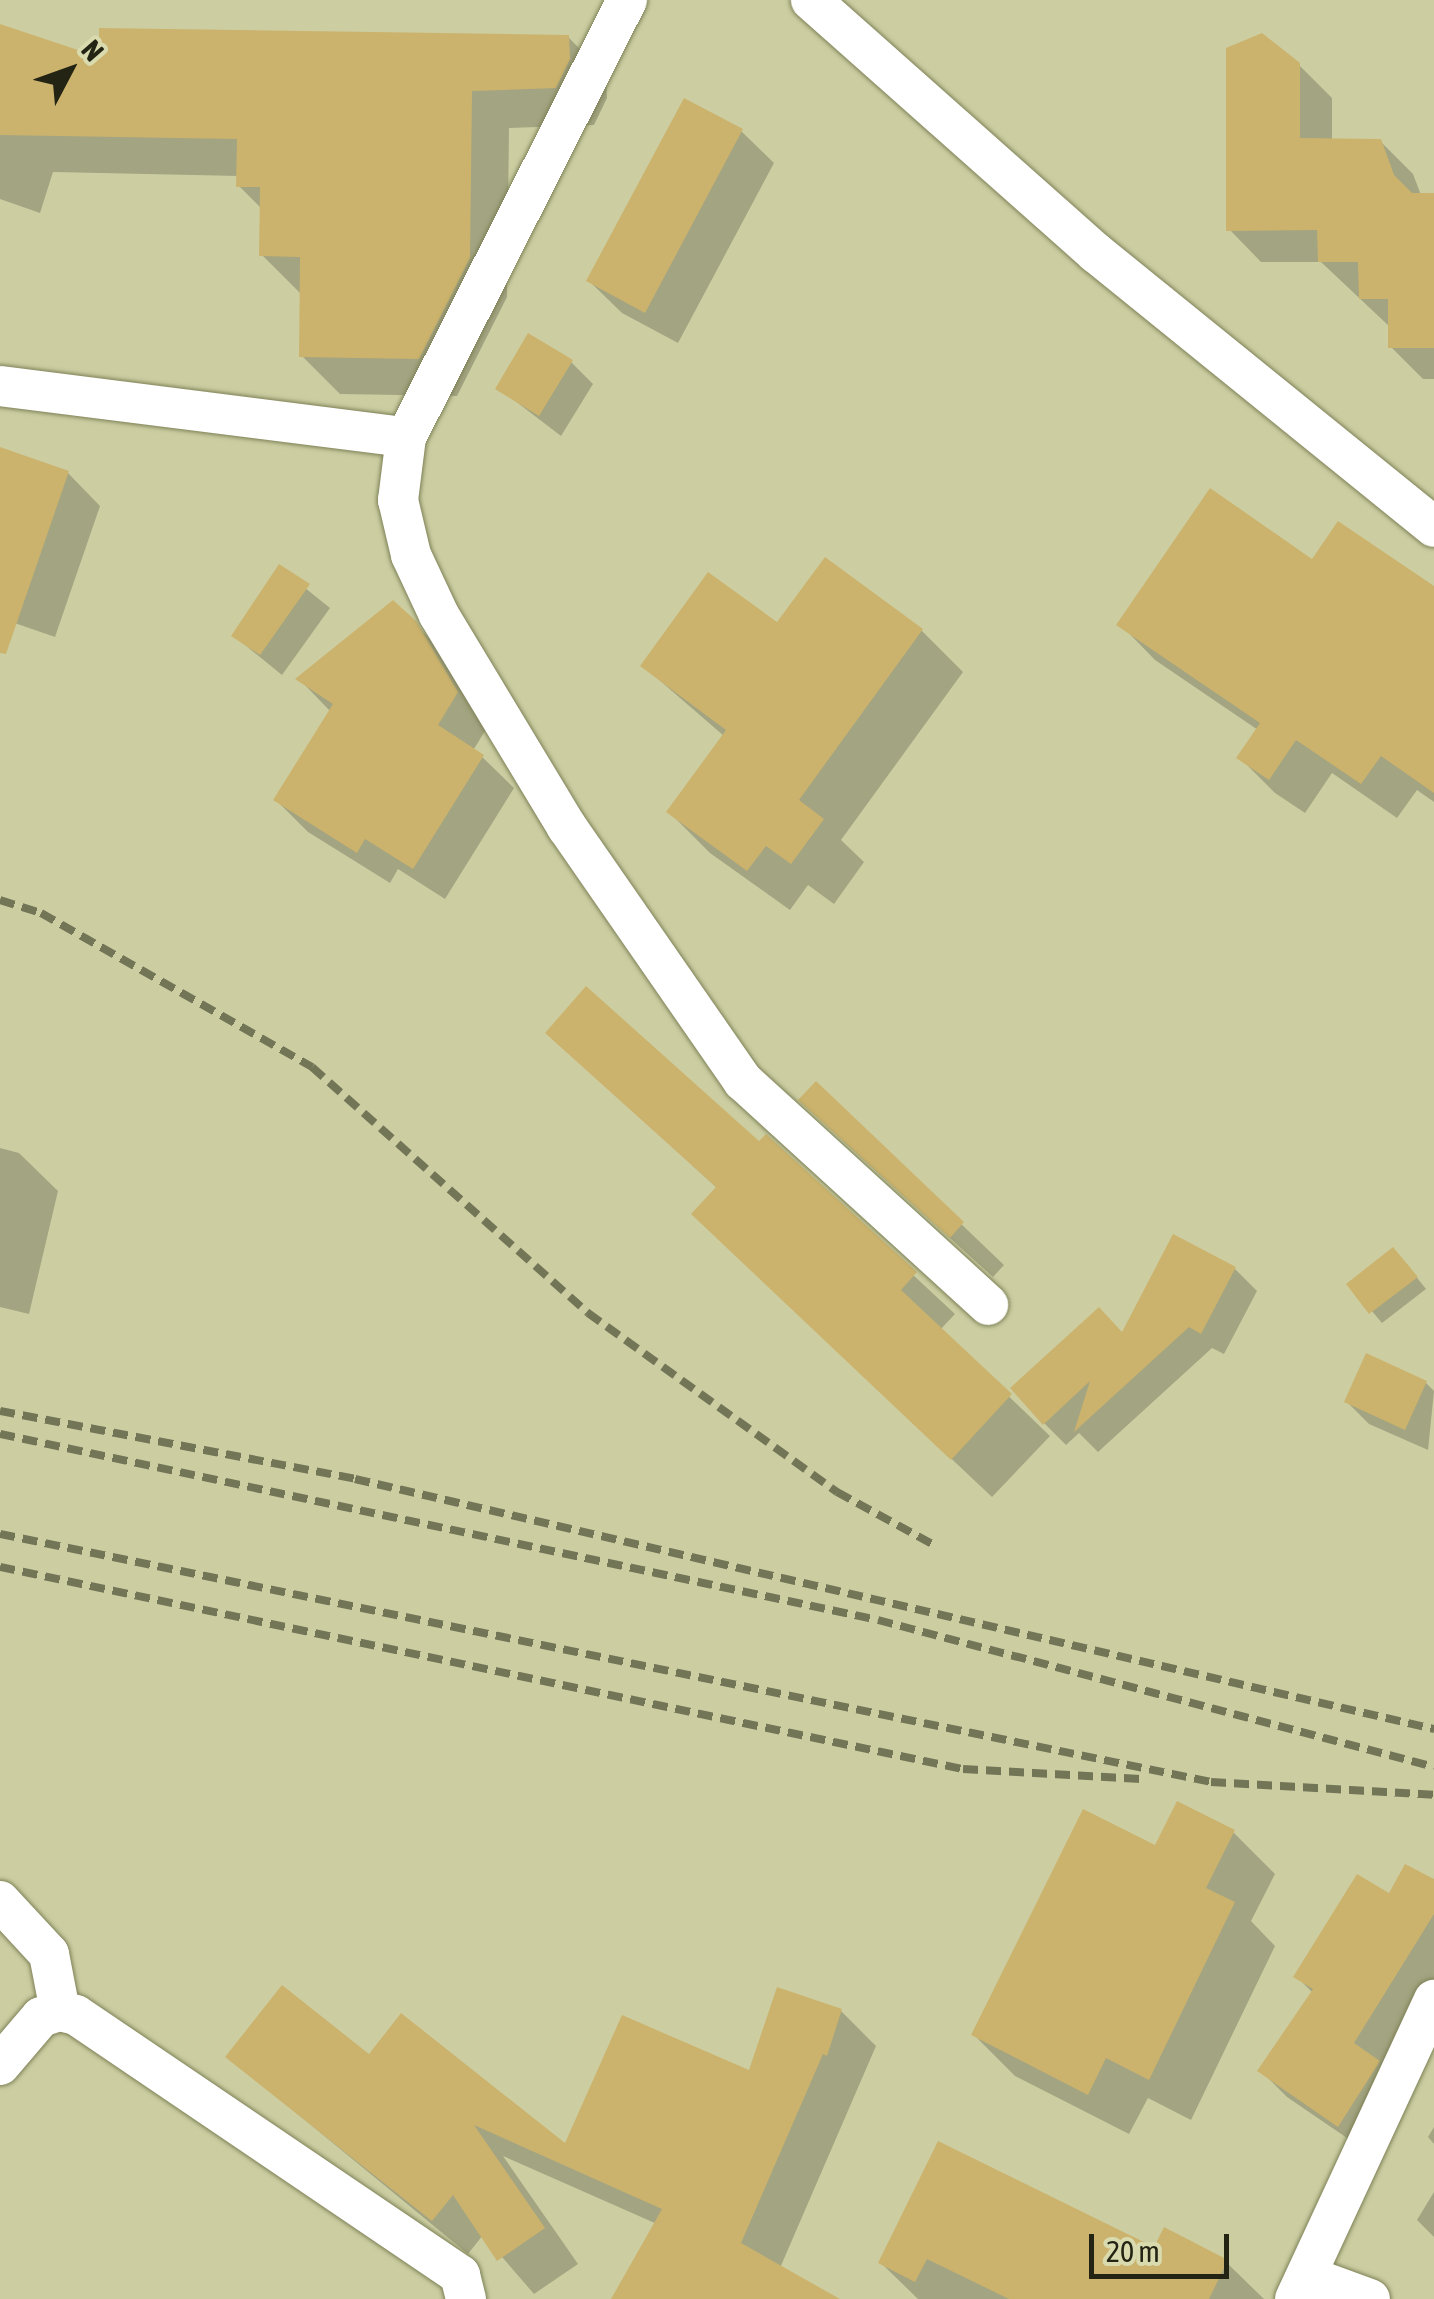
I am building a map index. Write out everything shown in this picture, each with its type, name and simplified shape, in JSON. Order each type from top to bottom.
[{"type":"street","points":[[627,0],[406,437],[398,500],[411,556],[438,614],[567,828],[743,1082],[988,1305]]},
{"type":"street","points":[[812,0],[1096,253],[1434,527]]},
{"type":"street","points":[[0,386],[406,437]]},
{"type":"street","points":[[0,1901],[50,1954],[60,2010],[460,2275],[466,2299]]},
{"type":"street","points":[[1370,2299],[1301,2287],[1434,2000]]},
{"type":"street","points":[[0,2064],[24,2028],[60,2010]]},
{"type":"building","points":[[0,24],[99,57],[99,28],[569,35],[570,59],[556,88],[472,91],[470,258],[419,359],[299,357],[300,257],[259,256],[260,187],[236,187],[237,139],[0,135]]},
{"type":"building","points":[[1262,33],[1300,63],[1300,138],[1381,139],[1394,175],[1412,193],[1434,193],[1434,348],[1388,348],[1388,299],[1359,299],[1358,262],[1318,262],[1317,230],[1226,231],[1226,48]]},
{"type":"building","points":[[684,98],[743,129],[645,313],[586,281]]},
{"type":"building","points":[[528,333],[573,360],[539,416],[495,389]]},
{"type":"building","points":[[0,447],[69,471],[6,654],[0,653]]},
{"type":"building","points":[[1210,488],[1312,559],[1338,521],[1434,586],[1434,793],[1381,756],[1361,784],[1296,740],[1269,780],[1236,758],[1260,723],[1116,625]]},
{"type":"building","points":[[825,557],[923,629],[799,800],[824,819],[791,864],[766,846],[747,871],[666,812],[726,730],[640,666],[708,572],[777,622]]},
{"type":"building","points":[[279,564],[310,584],[260,655],[231,636]]},
{"type":"building","points":[[393,600],[416,621],[458,692],[438,725],[484,755],[413,869],[365,839],[357,853],[273,800],[333,704],[295,679]]},
{"type":"building","points":[[586,986],[759,1141],[766,1134],[917,1272],[901,1290],[1012,1394],[951,1460],[691,1214],[716,1187],[545,1033]]},
{"type":"building","points":[[816,1081],[964,1222],[950,1238],[798,1100]]},
{"type":"building","points":[[1173,1234],[1236,1267],[1201,1334],[1189,1327],[1074,1432],[1090,1381],[1043,1425],[1010,1388],[1099,1307],[1122,1332]]},
{"type":"building","points":[[1393,1247],[1418,1277],[1369,1314],[1346,1284]]},
{"type":"building","points":[[1366,1353],[1427,1381],[1405,1430],[1344,1402]]},
{"type":"building","points":[[1177,1801],[1235,1830],[1206,1888],[1235,1902],[1149,2080],[1106,2058],[1088,2095],[971,2035],[1083,1809],[1155,1845]]},
{"type":"building","points":[[1405,1864],[1434,1879],[1434,1914],[1354,2043],[1380,2061],[1338,2127],[1257,2071],[1313,1989],[1293,1977],[1357,1874],[1389,1893]]},
{"type":"building","points":[[282,1985],[369,2054],[401,2013],[565,2143],[622,2015],[749,2070],[777,1987],[842,2009],[827,2056],[823,2054],[741,2243],[840,2299],[611,2299],[662,2209],[474,2125],[545,2228],[497,2261],[453,2195],[432,2221],[225,2057]]},
{"type":"building","points":[[938,2141],[1154,2247],[1164,2227],[1228,2260],[1209,2299],[1009,2299],[927,2259],[915,2282],[878,2263]]},
{"type":"railway","points":[[0,900],[41,913],[312,1067],[588,1313],[837,1492],[932,1544]]},
{"type":"railway","points":[[0,1411],[355,1479],[1434,1729]]},
{"type":"railway","points":[[0,1434],[878,1620],[1434,1767]]},
{"type":"railway","points":[[0,1534],[1211,1782],[1434,1795]]},
{"type":"railway","points":[[0,1567],[963,1769],[1141,1779]]}]
